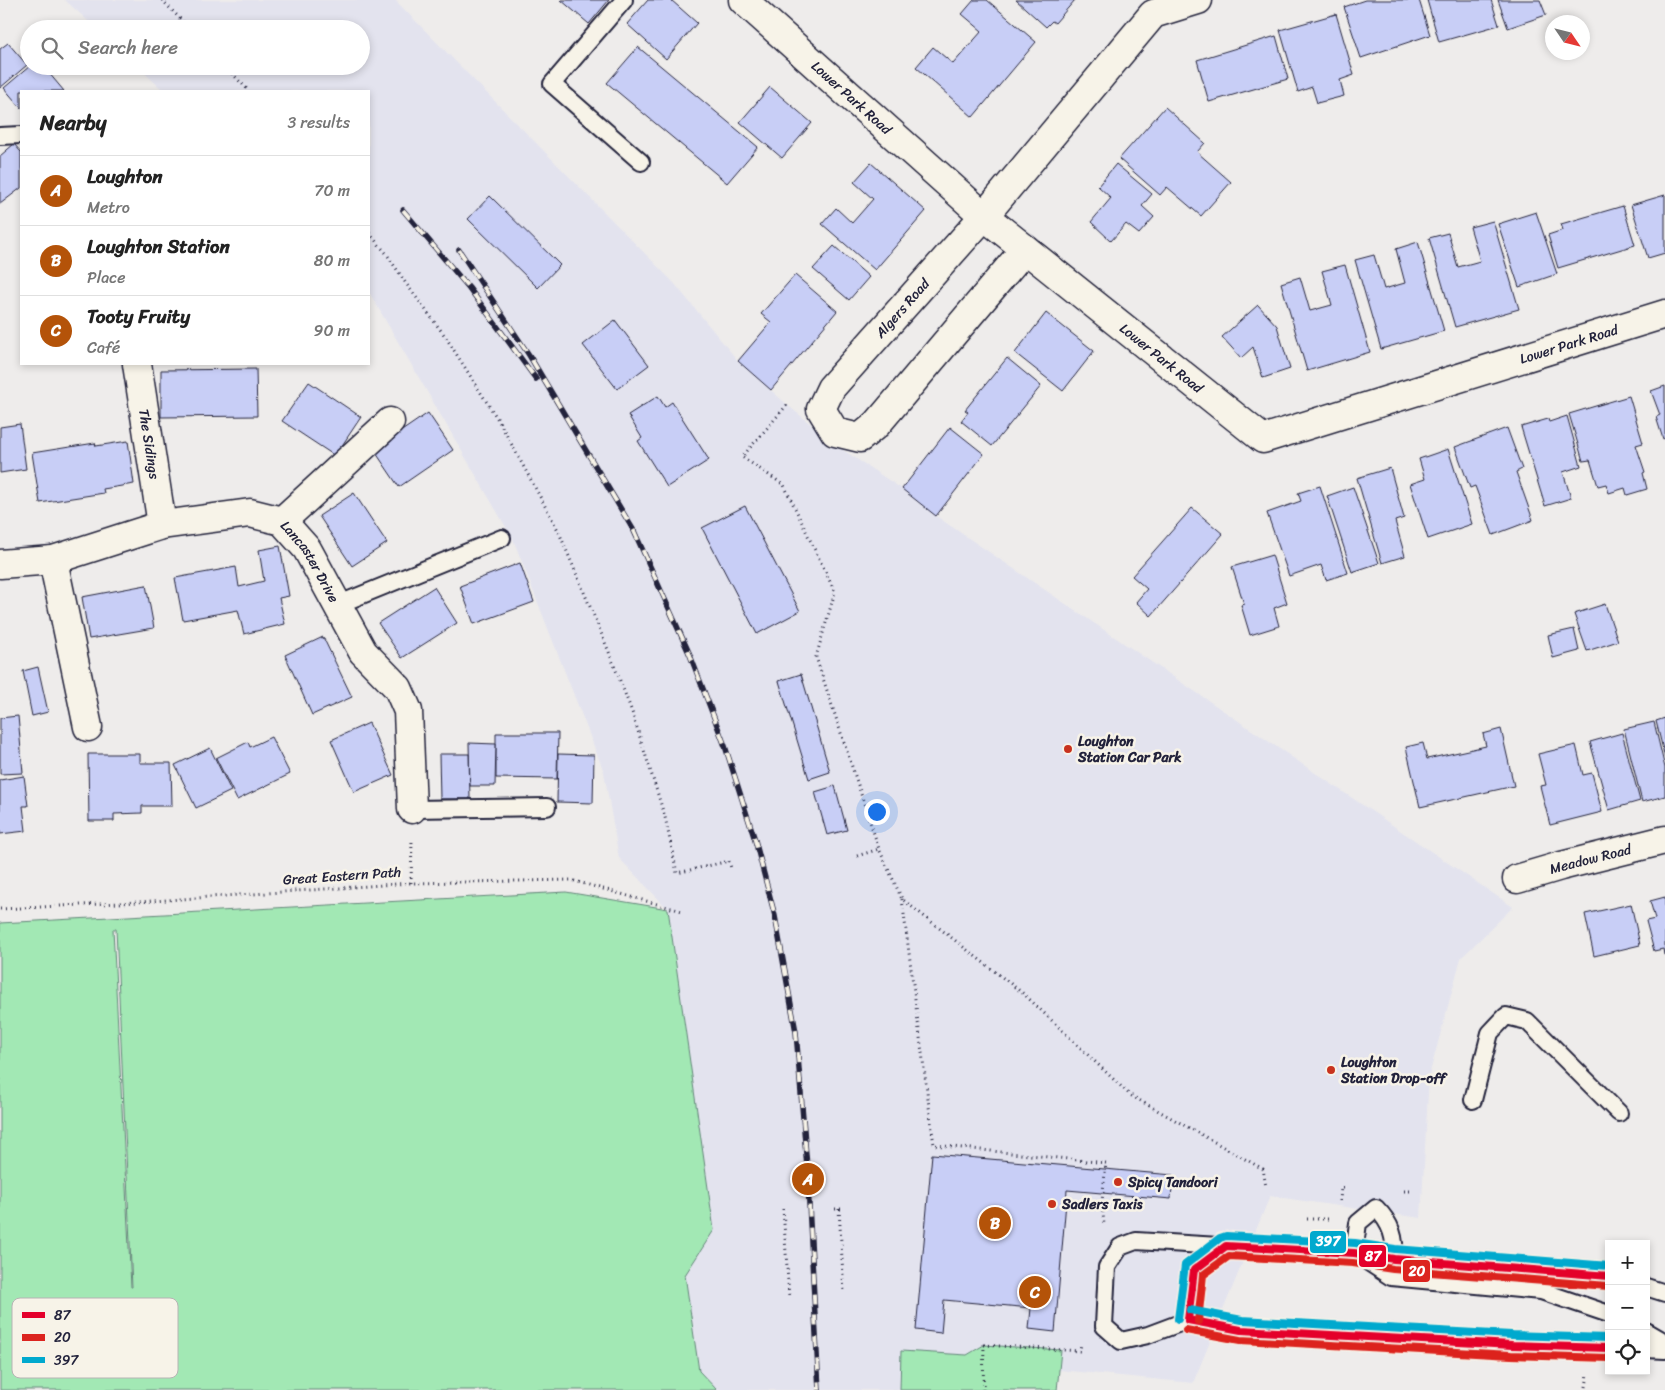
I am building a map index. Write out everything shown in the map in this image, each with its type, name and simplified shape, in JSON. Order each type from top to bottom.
[{"type":"street","name":"Lower Park Road","points":[[743,0],[984,216],[1263,439],[1665,314]]},
{"type":"street","name":"Algers Road","points":[[820,409],[831,388],[984,216],[1151,7],[1198,0]]},
{"type":"street","points":[[820,409],[835,432],[860,438],[877,424],[1025,249]]},
{"type":"street","name":"The Sidings","points":[[137,365],[162,525]]},
{"type":"street","points":[[282,521],[390,422]]},
{"type":"street","name":"Lancaster Drive","points":[[0,564],[53,560],[162,525],[250,512],[282,521],[307,549],[363,652],[398,688],[408,711],[412,809]]},
{"type":"street","points":[[53,560],[88,727]]},
{"type":"street","name":"Meadow Road","points":[[1517,879],[1665,840]]},
{"type":"lane","points":[[624,0],[552,84],[641,162]]},
{"type":"lane","points":[[0,136],[20,135]]},
{"type":"lane","points":[[337,605],[502,538]]},
{"type":"lane","points":[[412,809],[547,807]]},
{"type":"lane","points":[[1473,1100],[1490,1033],[1506,1016],[1527,1021],[1620,1113]]},
{"type":"lane","points":[[1354,1252],[1358,1223],[1376,1208],[1387,1219],[1395,1244],[1394,1259]]},
{"type":"lane","points":[[1605,1276],[1394,1259],[1354,1252],[1136,1241],[1120,1247],[1107,1267],[1104,1326],[1121,1341],[1148,1335],[1188,1320],[1241,1330],[1512,1346],[1605,1348]]},
{"type":"lane","points":[[1188,1320],[1194,1270],[1226,1246]]},
{"type":"lane","points":[[1354,1252],[1391,1277],[1541,1291],[1605,1313]]},
{"type":"lane","points":[[1650,1288],[1665,1294]]},
{"type":"lane","points":[[1650,1333],[1665,1342]]},
{"type":"lane","points":[[1650,1349],[1665,1350]]},
{"type":"path","points":[[162,0],[181,20]]},
{"type":"path","points":[[234,75],[248,90]]},
{"type":"path","points":[[370,234],[386,253],[445,336],[500,423],[558,530],[632,712],[665,816],[677,873],[729,861],[731,868]]},
{"type":"path","points":[[820,409],[790,402],[742,457],[784,485],[835,592],[816,656],[879,849],[902,899],[934,1145],[1106,1162],[1102,1201],[1107,1267]]},
{"type":"path","points":[[411,883],[412,809]]},
{"type":"path","points":[[857,856],[879,849]]},
{"type":"path","name":"Great Eastern Path","points":[[0,909],[138,902],[411,883],[571,880],[682,911]]},
{"type":"path","points":[[902,899],[1025,995],[1130,1095],[1263,1170],[1266,1187]]},
{"type":"path","points":[[1404,1191],[1413,1191]]},
{"type":"path","points":[[783,1209],[789,1296]]},
{"type":"path","points":[[839,1209],[845,1292]]},
{"type":"path","points":[[983,1390],[984,1345],[1080,1351]]},
{"type":"path","points":[[1586,1387],[1588,1374]]},
{"type":"shaded area","points":[[65,0],[395,0],[674,283],[738,361],[840,448],[902,489],[936,516],[1513,907],[1461,958],[1429,1076],[1421,1218],[1270,1196],[1193,1383],[1059,1370],[1061,1350],[984,1345],[967,1355],[901,1351],[900,1390],[717,1390],[699,1371],[685,1275],[714,1230],[668,909],[619,858],[604,772],[513,539],[370,294],[370,90],[163,90],[147,75],[370,75],[370,20],[87,20]]},
{"type":"green space","points":[[566,892],[668,909],[714,1230],[685,1275],[699,1371],[717,1390],[0,1390],[0,923]],"holes":[[[113,929],[116,929],[131,1287]]]},
{"type":"green space","points":[[984,1345],[1061,1350],[1057,1390],[900,1390],[901,1351],[967,1355]]},
{"type":"building","points":[[561,0],[609,0],[589,24]]},
{"type":"building","points":[[648,0],[671,0],[697,23],[666,59],[627,24]]},
{"type":"building","points":[[974,0],[987,0],[1036,42],[973,117],[916,67],[933,47],[953,64],[982,31],[962,14]]},
{"type":"building","points":[[1016,0],[1075,0],[1055,23],[1052,21],[1046,27]]},
{"type":"building","points":[[1365,0],[1419,0],[1430,35],[1361,58],[1344,7]]},
{"type":"building","points":[[1427,0],[1491,0],[1499,25],[1439,42]]},
{"type":"building","points":[[1498,0],[1540,0],[1546,15],[1508,28]]},
{"type":"building","points":[[1336,14],[1354,75],[1340,80],[1344,96],[1317,103],[1312,87],[1298,92],[1280,30]]},
{"type":"building","points":[[1276,36],[1288,79],[1209,102],[1197,60]]},
{"type":"building","points":[[8,43],[20,57],[20,71],[0,88],[0,49]]},
{"type":"building","points":[[638,47],[758,147],[727,183],[607,83]]},
{"type":"building","points":[[20,74],[51,75],[63,90],[20,90],[20,107],[4,88]]},
{"type":"building","points":[[770,87],[812,123],[782,158],[740,122]]},
{"type":"building","points":[[1165,107],[1205,143],[1197,152],[1231,182],[1201,216],[1167,187],[1160,195],[1119,159]]},
{"type":"building","points":[[14,144],[20,151],[20,189],[0,204],[0,156]]},
{"type":"building","points":[[871,163],[926,211],[875,270],[822,224],[836,208],[852,223],[873,199],[854,182]]},
{"type":"building","points":[[1116,164],[1152,194],[1142,206],[1154,217],[1139,234],[1126,224],[1111,241],[1091,222],[1111,198],[1098,186]]},
{"type":"building","points":[[1665,195],[1665,253],[1648,258],[1631,205]]},
{"type":"building","points":[[490,196],[560,265],[538,288],[468,219]]},
{"type":"building","points":[[1623,206],[1635,245],[1558,268],[1548,235],[1563,230],[1561,224]]},
{"type":"building","points":[[1536,212],[1557,274],[1519,287],[1498,224]]},
{"type":"building","points":[[1493,221],[1519,309],[1455,327],[1429,238],[1448,233],[1458,267],[1480,261],[1470,227]]},
{"type":"building","points":[[1418,242],[1444,331],[1381,349],[1355,260],[1374,255],[1384,289],[1405,283],[1396,249]]},
{"type":"building","points":[[834,246],[869,277],[849,300],[813,269]]},
{"type":"building","points":[[1345,265],[1370,352],[1307,371],[1281,283],[1300,277],[1310,311],[1332,305],[1322,271]]},
{"type":"building","points":[[795,275],[837,311],[771,390],[738,361],[771,322],[761,314]]},
{"type":"building","points":[[1258,305],[1277,326],[1290,369],[1263,378],[1253,347],[1241,358],[1222,337]]},
{"type":"building","points":[[1046,313],[1094,351],[1063,391],[1015,353]]},
{"type":"building","points":[[615,320],[649,365],[617,389],[583,345]]},
{"type":"building","points":[[1007,358],[1041,386],[992,446],[961,421],[968,412],[965,410]]},
{"type":"building","points":[[256,369],[257,416],[161,417],[161,370]]},
{"type":"building","points":[[309,382],[361,417],[335,456],[282,421]]},
{"type":"building","points":[[1665,386],[1665,438],[1663,439],[1656,417],[1660,415],[1651,391]]},
{"type":"building","points":[[658,396],[665,407],[672,402],[709,460],[667,487],[638,441],[642,438],[628,415]]},
{"type":"building","points":[[1629,396],[1643,443],[1636,445],[1645,472],[1643,473],[1647,489],[1627,495],[1625,488],[1609,493],[1606,484],[1598,486],[1590,460],[1583,461],[1569,414]]},
{"type":"building","points":[[428,413],[453,450],[399,487],[374,450]]},
{"type":"building","points":[[1567,416],[1581,466],[1563,472],[1571,498],[1545,506],[1521,427],[1548,419],[1549,422]]},
{"type":"building","points":[[20,424],[26,469],[0,473],[0,427]]},
{"type":"building","points":[[950,427],[984,454],[936,516],[902,489]]},
{"type":"building","points":[[1507,428],[1522,469],[1516,472],[1533,520],[1493,535],[1475,486],[1470,488],[1455,447]]},
{"type":"building","points":[[128,441],[134,484],[103,489],[104,493],[40,503],[32,453],[95,443],[96,446]]},
{"type":"building","points":[[1448,449],[1472,524],[1428,539],[1410,484],[1425,479],[1419,459]]},
{"type":"building","points":[[1390,468],[1404,518],[1395,521],[1405,556],[1382,563],[1357,478]]},
{"type":"building","points":[[1320,486],[1348,573],[1326,580],[1321,565],[1289,576],[1267,513],[1301,501],[1298,493]]},
{"type":"building","points":[[1353,487],[1379,563],[1352,572],[1327,496]]},
{"type":"building","points":[[354,493],[387,543],[352,566],[319,516]]},
{"type":"building","points":[[745,506],[800,611],[757,634],[702,528]]},
{"type":"building","points":[[1192,508],[1223,534],[1151,616],[1136,602],[1147,589],[1132,576]]},
{"type":"building","points":[[280,546],[289,596],[279,598],[285,624],[244,634],[238,610],[183,620],[175,578],[236,567],[239,587],[264,581],[259,550]]},
{"type":"building","points":[[1272,555],[1287,603],[1274,608],[1279,626],[1250,635],[1241,605],[1244,604],[1232,567]]},
{"type":"building","points":[[520,563],[534,602],[474,624],[460,586]]},
{"type":"building","points":[[146,585],[154,628],[89,639],[82,597]]},
{"type":"building","points":[[434,587],[457,623],[402,658],[378,623]]},
{"type":"building","points":[[1605,604],[1618,641],[1587,651],[1574,614]]},
{"type":"building","points":[[1574,629],[1579,651],[1553,658],[1548,635]]},
{"type":"building","points":[[323,637],[352,697],[312,715],[285,655]]},
{"type":"building","points":[[38,667],[48,712],[32,716],[23,671]]},
{"type":"building","points":[[801,674],[830,772],[809,779],[779,681]]},
{"type":"building","points":[[18,716],[23,773],[0,774],[0,718]]},
{"type":"building","points":[[1665,718],[1665,758],[1656,721]]},
{"type":"building","points":[[1654,722],[1665,768],[1665,796],[1642,802],[1624,729]]},
{"type":"building","points":[[369,723],[393,775],[354,792],[331,740]]},
{"type":"building","points":[[1501,729],[1514,786],[1420,807],[1406,747],[1423,743],[1427,759],[1486,746],[1483,734]]},
{"type":"building","points":[[496,733],[558,733],[557,779],[496,778]]},
{"type":"building","points":[[1622,733],[1640,801],[1609,810],[1590,742]]},
{"type":"building","points":[[271,737],[290,774],[237,800],[216,758],[248,742],[250,747]]},
{"type":"building","points":[[469,743],[496,744],[495,786],[470,786]]},
{"type":"building","points":[[1576,745],[1583,775],[1592,773],[1602,812],[1550,825],[1540,786],[1546,785],[1538,754]]},
{"type":"building","points":[[210,748],[231,791],[196,808],[175,765]]},
{"type":"building","points":[[88,754],[140,754],[140,763],[171,763],[172,806],[142,806],[142,813],[114,814],[114,821],[89,821]]},
{"type":"building","points":[[439,754],[469,754],[470,799],[440,799]]},
{"type":"building","points":[[558,754],[594,755],[593,803],[557,802]]},
{"type":"building","points":[[24,776],[28,806],[23,806],[26,831],[0,834],[0,780]]},
{"type":"building","points":[[835,786],[847,830],[827,835],[815,792]]},
{"type":"building","points":[[1665,897],[1664,955],[1663,949],[1654,951],[1646,921],[1655,919],[1650,901]]},
{"type":"building","points":[[1631,904],[1640,945],[1594,956],[1585,914]]},
{"type":"building","points":[[932,1154],[1173,1175],[1171,1199],[1067,1190],[1055,1332],[1029,1329],[1031,1308],[944,1300],[941,1333],[916,1330]]},
{"type":"railway","points":[[403,210],[469,288],[536,379]]},
{"type":"railway","points":[[459,250],[529,355],[634,531],[690,655],[725,746],[755,840],[775,916],[796,1032],[807,1167],[819,1390]]},
{"type":"transit line","name":"397","points":[[1178,1319],[1185,1265],[1220,1238],[1226,1236],[1355,1243],[1395,1249],[1605,1266]]},
{"type":"transit line","name":"87","points":[[1188,1320],[1194,1270],[1226,1246],[1354,1253],[1394,1259],[1605,1276]]},
{"type":"transit line","name":"20","points":[[1198,1321],[1203,1275],[1229,1256],[1353,1263],[1393,1269],[1605,1286]]},
{"type":"transit line","name":"397","points":[[1190,1310],[1242,1320],[1512,1335],[1605,1338]]},
{"type":"transit line","name":"87","points":[[1188,1320],[1241,1330],[1512,1345],[1605,1348]]},
{"type":"transit line","name":"20","points":[[1186,1330],[1240,1340],[1511,1355],[1605,1358]]},
{"type":"place","name":"Loughton Station Car Park","points":[[1068,749]]},
{"type":"place","name":"Loughton Station Drop-off","points":[[1331,1070]]},
{"type":"place","name":"Loughton","points":[[808,1179]]},
{"type":"place","name":"Spicy Tandoori","points":[[1118,1182]]},
{"type":"place","name":"Sadlers Taxis","points":[[1052,1204]]},
{"type":"place","name":"Loughton Station","points":[[995,1223]]},
{"type":"place","name":"Tooty Fruity","points":[[1035,1292]]}]
